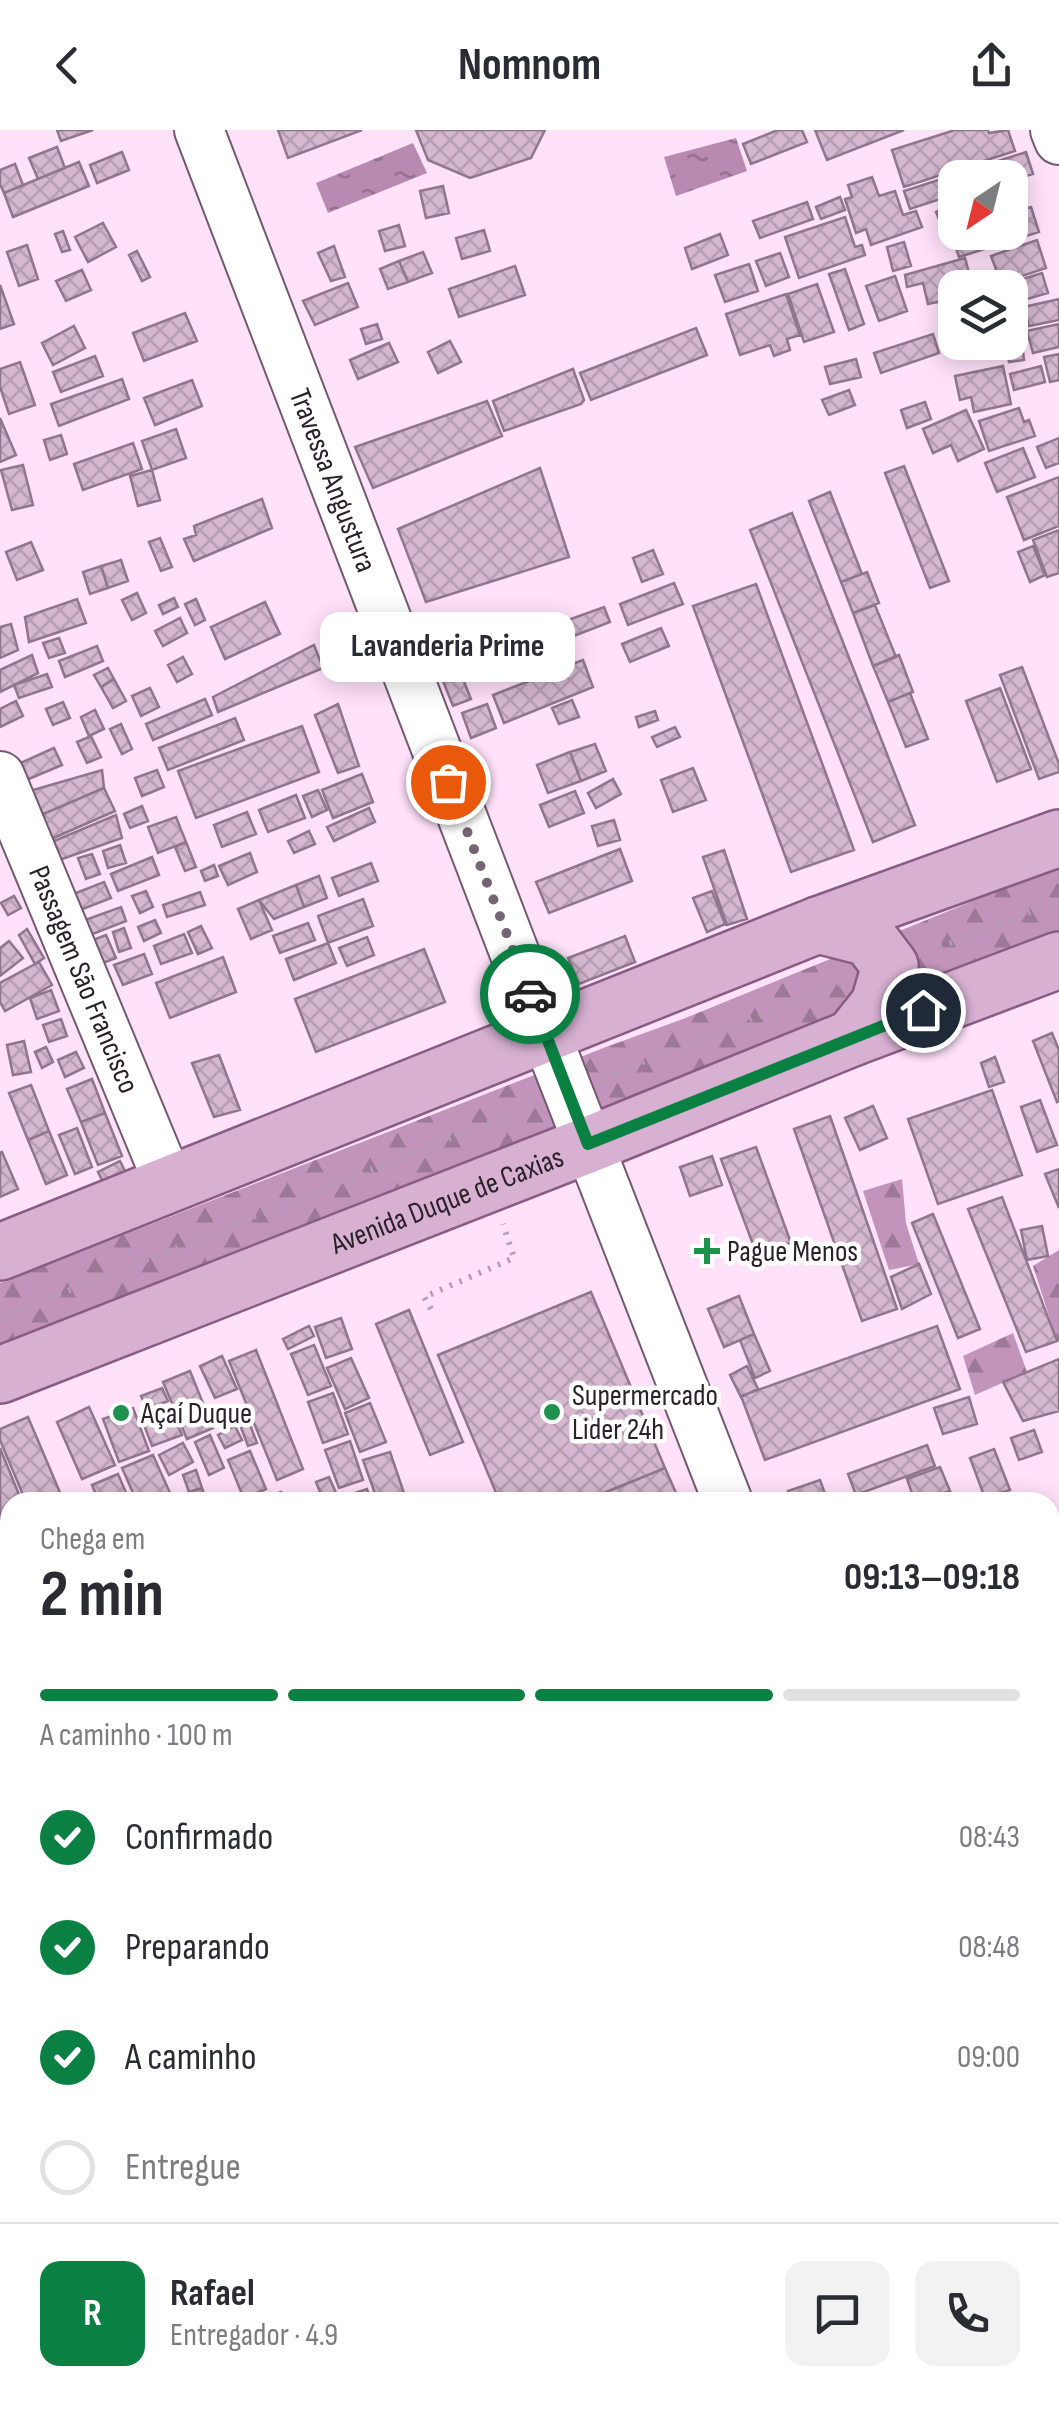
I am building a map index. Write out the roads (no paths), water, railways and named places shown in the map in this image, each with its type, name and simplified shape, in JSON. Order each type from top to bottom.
[{"type":"main road","points":[[0,1252],[818,925],[1059,838]]},
{"type":"main road","points":[[818,925],[868,938],[890,966],[879,1004],[852,1038]]},
{"type":"main road","name":"Avenida Duque de Caxias","points":[[0,1375],[1059,960]]},
{"type":"street","name":"Travessa Angustura","points":[[199,130],[724,1492]]},
{"type":"street","points":[[1055,130],[1059,140]]},
{"type":"street","name":"Passagem São Francisco","points":[[0,776],[168,1184]]},
{"type":"water","points":[[736,138],[747,171],[676,196],[664,157]]},
{"type":"water","points":[[413,143],[427,173],[328,213],[316,183]]},
{"type":"place","name":"Lavanderia Prime","points":[[448,782]]},
{"type":"place","name":"Pague Menos","points":[[707,1251]]},
{"type":"place","name":"Supermercado Lider 24h","points":[[552,1412]]},
{"type":"place","name":"Açaí Duque","points":[[121,1413]]}]
